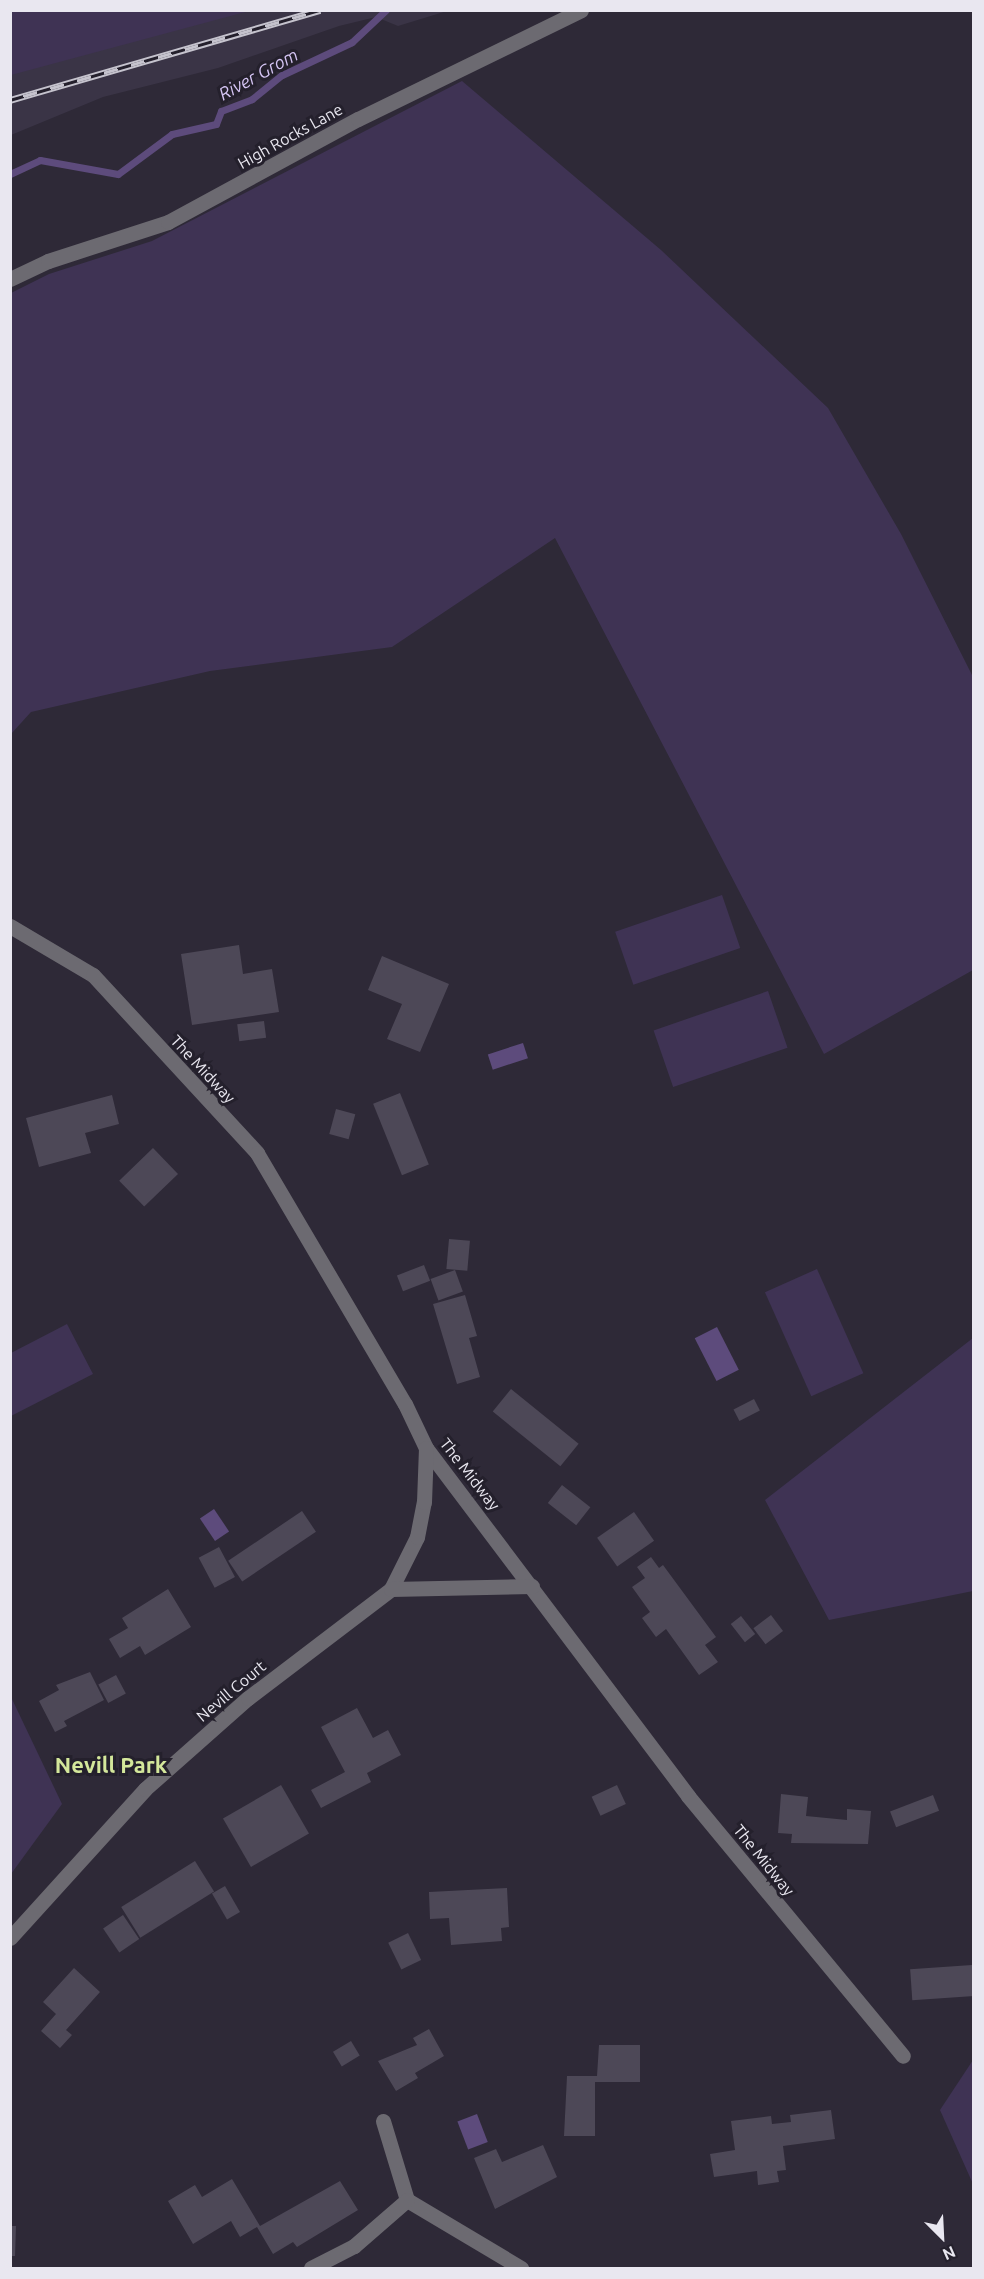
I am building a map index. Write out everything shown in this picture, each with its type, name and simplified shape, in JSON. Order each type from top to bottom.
[{"type":"street","name":"High Rocks Lane","points":[[10,279],[48,261],[168,222],[358,119],[581,10]]},
{"type":"street","name":"The Midway","points":[[10,926],[93,975],[257,1153],[405,1404],[426,1448],[688,1796],[903,2056]]},
{"type":"street","points":[[426,1448],[424,1502],[417,1537],[391,1589],[532,1586]]},
{"type":"street","name":"Nevill Court","points":[[10,1938],[145,1789],[248,1698],[391,1589]]},
{"type":"street","points":[[384,2121],[407,2200],[521,2268]]},
{"type":"street","points":[[311,2268],[354,2246],[407,2200]]},
{"type":"shaded area","points":[[11,10],[249,10],[249,11],[11,75]]},
{"type":"shaded area","points":[[197,11],[447,11],[398,26],[376,17],[339,26],[218,68],[103,97],[11,135],[10,67]]},
{"type":"shaded area","points":[[462,81],[661,250],[828,408],[901,534],[973,677],[973,970],[824,1054],[555,538],[392,647],[210,671],[31,712],[11,734],[11,293],[49,274],[152,241]]},
{"type":"shaded area","points":[[722,895],[740,948],[633,985],[615,932]]},
{"type":"shaded area","points":[[768,991],[788,1048],[673,1087],[654,1030]]},
{"type":"shaded area","points":[[523,1043],[528,1058],[493,1070],[488,1054]]},
{"type":"shaded area","points":[[817,1269],[863,1373],[811,1396],[765,1292]]},
{"type":"shaded area","points":[[67,1324],[93,1374],[11,1416],[11,1353]]},
{"type":"shaded area","points":[[717,1327],[739,1370],[717,1381],[695,1338]]},
{"type":"shaded area","points":[[973,1338],[973,1591],[829,1620],[765,1500]]},
{"type":"shaded area","points":[[214,1509],[229,1531],[215,1541],[200,1519]]},
{"type":"shaded area","points":[[10,1697],[62,1804],[11,1874]]},
{"type":"shaded area","points":[[973,2060],[973,2184],[940,2110]]},
{"type":"shaded area","points":[[477,2114],[488,2142],[468,2150],[457,2122]]},
{"type":"building","points":[[239,945],[243,974],[272,969],[279,1012],[192,1025],[181,954]]},
{"type":"building","points":[[382,956],[449,984],[420,1052],[387,1039],[402,1004],[368,990]]},
{"type":"building","points":[[264,1021],[266,1038],[239,1041],[237,1024]]},
{"type":"building","points":[[400,1093],[429,1164],[402,1175],[373,1104]]},
{"type":"building","points":[[112,1095],[119,1124],[85,1133],[91,1153],[39,1167],[26,1118]]},
{"type":"building","points":[[336,1109],[355,1114],[349,1139],[329,1134]]},
{"type":"building","points":[[153,1148],[178,1174],[144,1207],[119,1181]]},
{"type":"building","points":[[449,1239],[470,1241],[467,1271],[446,1269]]},
{"type":"building","points":[[424,1265],[430,1281],[403,1291],[397,1275]]},
{"type":"building","points":[[455,1270],[463,1292],[438,1301],[431,1279]]},
{"type":"building","points":[[465,1295],[477,1336],[469,1338],[480,1377],[457,1384],[433,1304]]},
{"type":"building","points":[[511,1389],[579,1444],[560,1466],[493,1412]]},
{"type":"building","points":[[754,1399],[760,1411],[739,1421],[734,1409]]},
{"type":"building","points":[[562,1485],[590,1507],[576,1525],[548,1503]]},
{"type":"building","points":[[302,1511],[316,1532],[242,1581],[228,1561]]},
{"type":"building","points":[[634,1512],[654,1541],[617,1566],[597,1538]]},
{"type":"building","points":[[219,1547],[235,1577],[215,1588],[199,1558]]},
{"type":"building","points":[[651,1557],[659,1568],[663,1565],[716,1637],[705,1645],[718,1662],[699,1675],[666,1629],[656,1637],[642,1618],[650,1612],[632,1587],[645,1578],[637,1567]]},
{"type":"building","points":[[168,1589],[191,1627],[145,1655],[140,1646],[120,1658],[109,1639],[128,1628],[122,1618]]},
{"type":"building","points":[[771,1615],[783,1631],[765,1644],[753,1628]]},
{"type":"building","points":[[741,1616],[755,1634],[745,1642],[731,1624]]},
{"type":"building","points":[[90,1672],[104,1700],[64,1721],[67,1726],[55,1732],[39,1701],[59,1690],[56,1685]]},
{"type":"building","points":[[116,1675],[126,1694],[108,1703],[98,1684]]},
{"type":"building","points":[[357,1708],[373,1738],[388,1730],[401,1755],[367,1773],[371,1782],[321,1808],[311,1790],[345,1772],[321,1727]]},
{"type":"building","points":[[281,1785],[309,1833],[251,1867],[223,1818]]},
{"type":"building","points":[[617,1785],[626,1804],[600,1816],[592,1797]]},
{"type":"building","points":[[781,1794],[808,1797],[806,1816],[847,1820],[847,1809],[871,1811],[868,1844],[791,1843],[792,1834],[778,1833]]},
{"type":"building","points":[[933,1795],[939,1811],[896,1827],[890,1811]]},
{"type":"building","points":[[195,1861],[214,1892],[140,1938],[121,1907]]},
{"type":"building","points":[[225,1886],[240,1912],[227,1919],[212,1894]]},
{"type":"building","points":[[507,1888],[509,1927],[501,1928],[502,1941],[451,1945],[449,1918],[430,1919],[429,1892]]},
{"type":"building","points":[[123,1915],[139,1939],[119,1952],[103,1928]]},
{"type":"building","points":[[408,1933],[421,1960],[401,1970],[388,1943]]},
{"type":"building","points":[[972,1965],[974,1996],[912,2000],[910,1969]]},
{"type":"building","points":[[74,1968],[100,1992],[66,2030],[72,2035],[60,2048],[41,2031],[56,2014],[43,2002]]},
{"type":"building","points":[[429,2029],[444,2056],[415,2073],[418,2078],[396,2091],[378,2061],[417,2045],[413,2038]]},
{"type":"building","points":[[351,2041],[360,2056],[342,2066],[333,2052]]},
{"type":"building","points":[[599,2045],[640,2045],[640,2082],[595,2082],[595,2136],[564,2136],[567,2076],[597,2076]]},
{"type":"building","points":[[831,2110],[835,2139],[783,2146],[786,2170],[777,2171],[779,2182],[758,2185],[757,2171],[714,2177],[710,2154],[735,2150],[731,2121],[771,2116],[772,2124],[791,2122],[790,2115]]},
{"type":"building","points":[[543,2145],[557,2177],[495,2209],[474,2158],[496,2149],[502,2162]]},
{"type":"building","points":[[232,2179],[260,2226],[340,2181],[358,2210],[297,2247],[293,2242],[273,2254],[257,2227],[240,2237],[231,2221],[193,2244],[168,2201],[195,2185],[202,2197]]},
{"type":"building","points":[[10,2226],[16,2226],[15,2256],[10,2256]]},
{"type":"waterway","name":"River Grom","points":[[10,174],[40,160],[118,174],[172,134],[216,124],[221,111],[252,99],[282,75],[352,42],[386,10]]},
{"type":"railway","points":[[10,100],[320,10]]},
{"type":"district","name":"Nevill Park","points":[[111,1765]]}]
